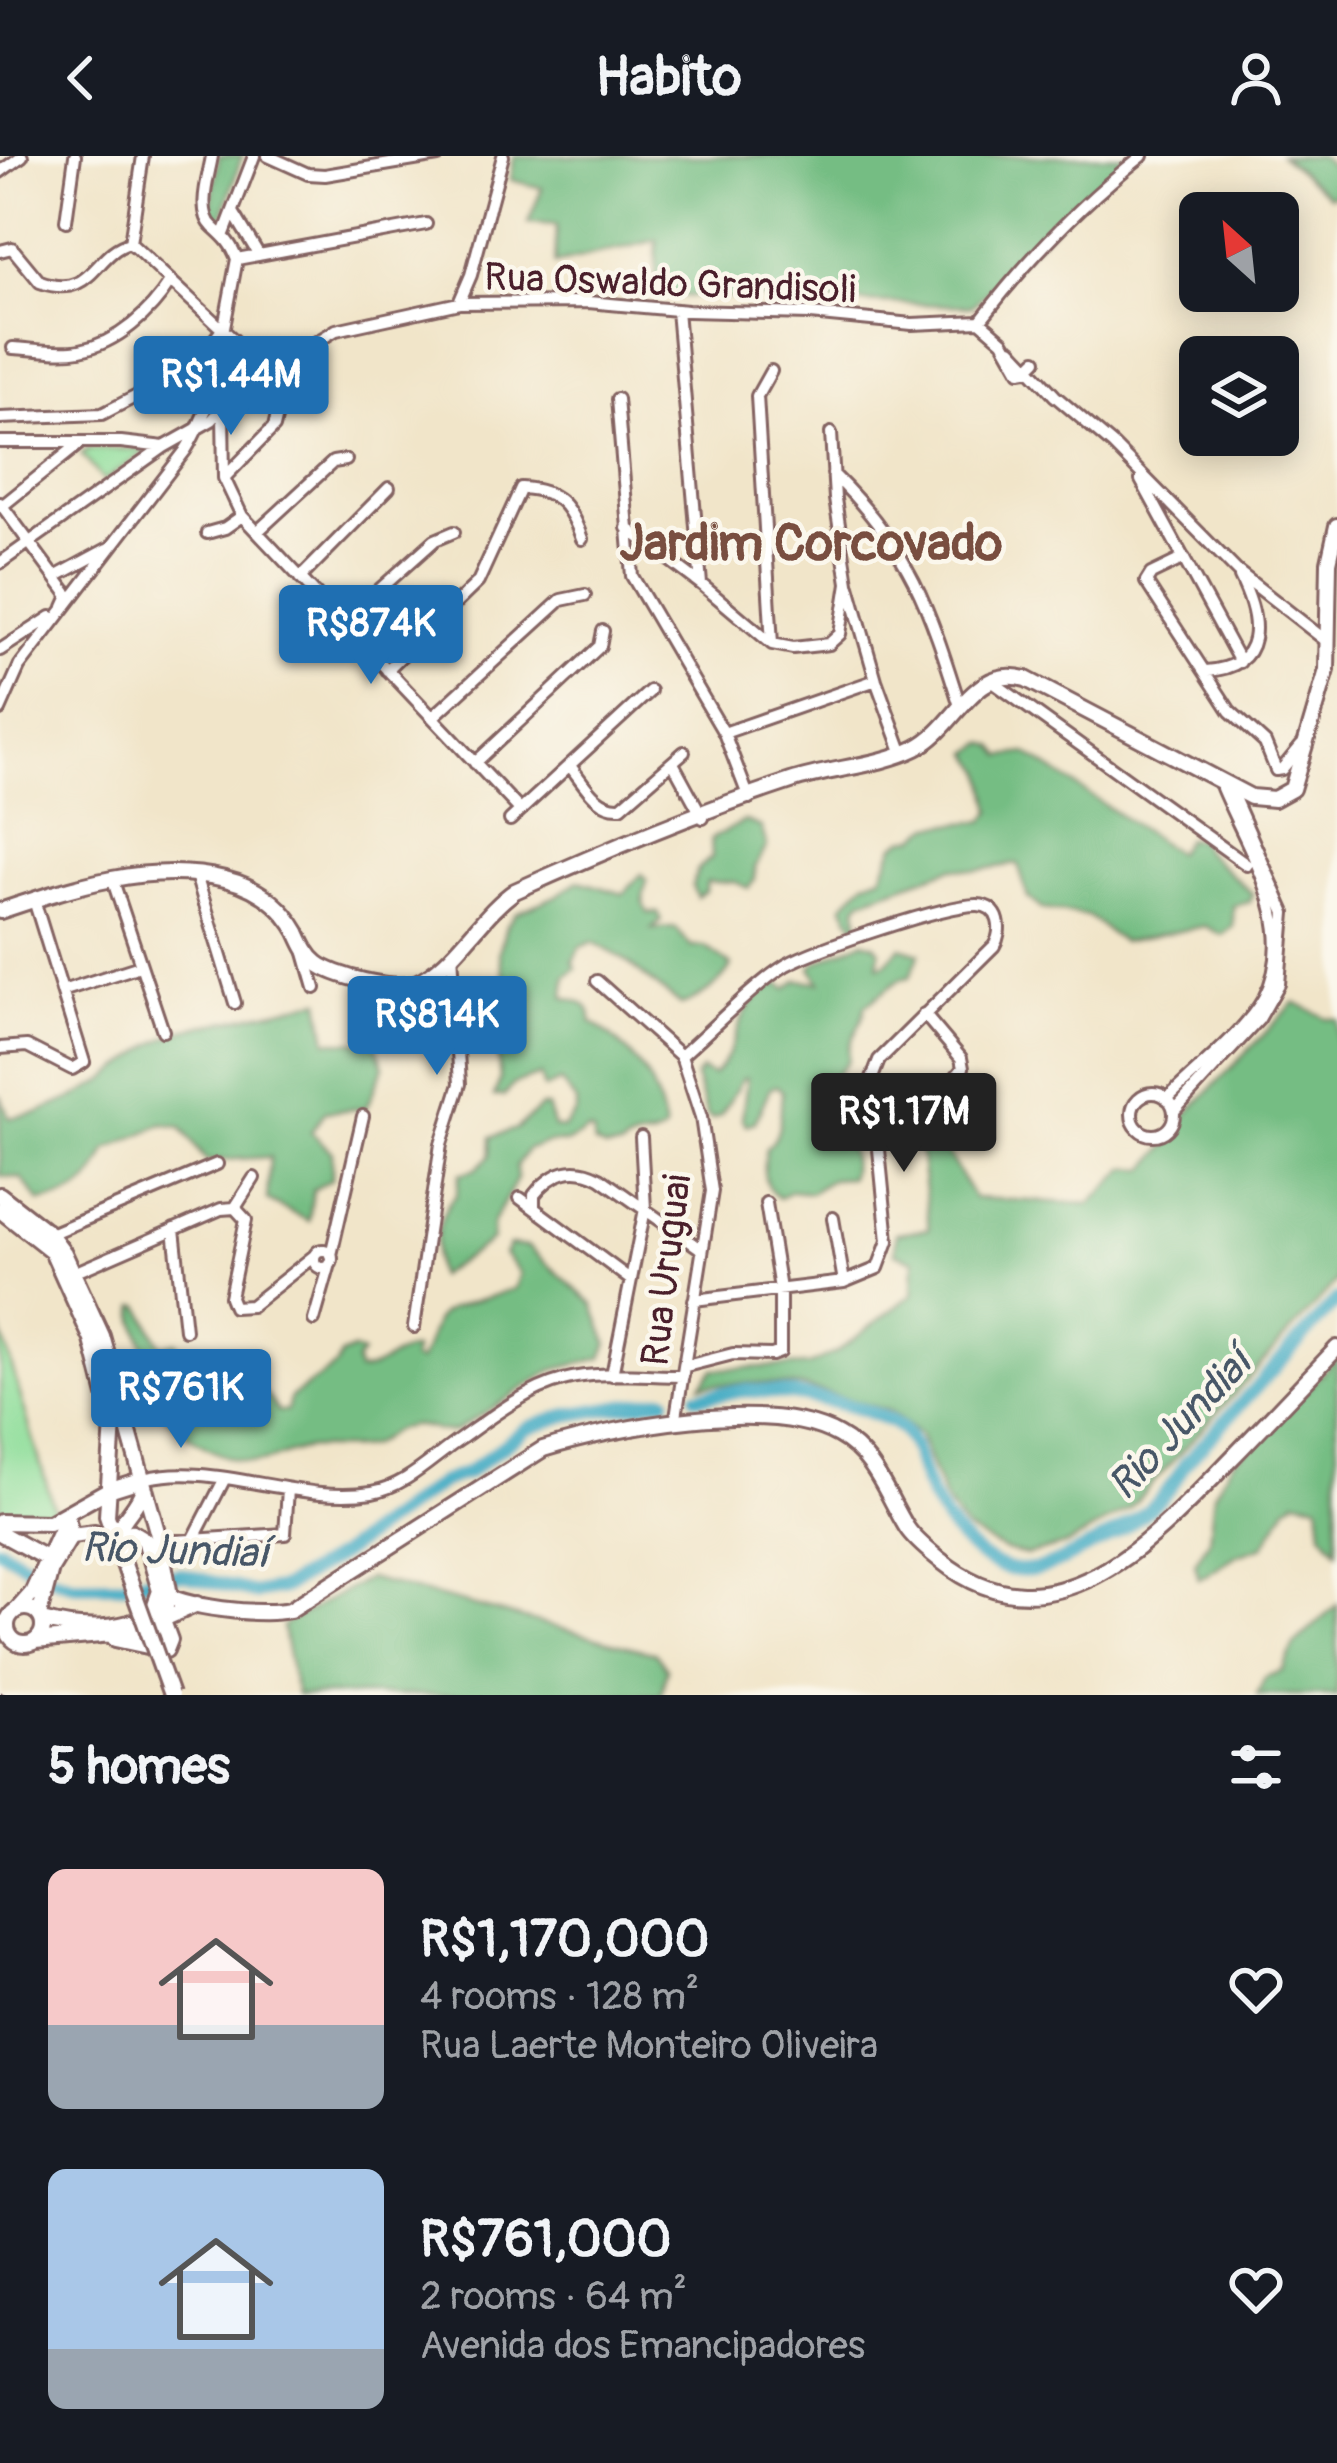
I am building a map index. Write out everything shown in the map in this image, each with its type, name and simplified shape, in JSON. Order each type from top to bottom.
[{"type":"main road","points":[[0,910],[112,878],[196,875],[228,880],[266,896],[286,914],[305,950],[328,970],[402,986],[415,983],[515,891],[632,840],[812,774],[902,754],[924,744],[960,706],[992,682],[1010,675],[1261,799],[1287,794],[1332,649],[1328,562],[1337,526]]},
{"type":"main road","points":[[749,798],[924,751],[992,682]]},
{"type":"main road","points":[[1,1201],[50,1234],[76,1272],[102,1336],[136,1456],[160,1542],[158,1564]]},
{"type":"main road","points":[[1,1201],[52,1251],[92,1340],[113,1423],[107,1516],[171,1695]]},
{"type":"main road","points":[[164,1592],[251,1614],[290,1610],[543,1449],[585,1436],[675,1423],[776,1417],[832,1431],[854,1444],[883,1481],[907,1528],[969,1579],[1010,1594],[1043,1594],[1107,1571],[1150,1542],[1337,1348]]},
{"type":"main road","points":[[112,1460],[124,1471],[133,1466],[136,1456]]},
{"type":"main road","points":[[0,1522],[34,1526],[67,1516],[108,1490],[143,1482]]},
{"type":"main road","points":[[117,1547],[121,1522],[138,1503],[143,1482]]},
{"type":"main road","points":[[67,1516],[71,1536]]},
{"type":"main road","points":[[35,1641],[42,1632],[41,1585],[67,1516]]},
{"type":"main road","points":[[0,1532],[49,1563]]},
{"type":"main road","points":[[104,1638],[160,1652],[170,1646],[158,1564],[146,1540],[137,1532],[127,1534],[117,1547]]},
{"type":"main road","points":[[49,1563],[71,1536],[95,1533],[117,1547]]},
{"type":"main road","points":[[41,1585],[16,1611],[6,1638],[24,1644],[104,1638],[148,1628],[198,1603]]},
{"type":"main road","points":[[16,1611],[26,1608],[40,1618],[82,1627],[133,1622],[157,1607],[164,1592]]},
{"type":"street","points":[[0,172],[22,156]]},
{"type":"street","points":[[66,221],[75,156]]},
{"type":"street","points":[[130,243],[142,156]]},
{"type":"street","points":[[0,418],[102,415],[193,367],[224,327],[237,260],[224,234],[200,219],[212,156]]},
{"type":"street","points":[[224,234],[254,156]]},
{"type":"street","points":[[268,156],[308,174],[438,156]]},
{"type":"street","points":[[345,156],[348,171]]},
{"type":"street","points":[[459,303],[503,156]]},
{"type":"street","points":[[1142,156],[1058,230],[980,321],[1237,571],[1332,649]]},
{"type":"street","points":[[233,212],[259,255]]},
{"type":"street","points":[[237,260],[426,224]]},
{"type":"street","points":[[0,562],[164,447],[223,412],[239,389],[239,349],[224,327],[130,243]]},
{"type":"street","points":[[0,251],[12,248],[40,282],[63,286],[100,268],[116,247],[130,243]]},
{"type":"street","points":[[32,295],[40,282]]},
{"type":"street","points":[[13,348],[78,351],[93,346],[147,315],[170,282]]},
{"type":"street","name":"Rua Oswaldo Grandisoli","points":[[239,389],[336,330],[459,303],[588,302],[912,324],[980,321]]},
{"type":"street","points":[[677,310],[701,584]]},
{"type":"street","points":[[771,371],[758,396],[772,644]]},
{"type":"street","points":[[3,649],[27,644],[56,616],[200,427],[213,394],[241,374]]},
{"type":"street","points":[[617,399],[632,577],[724,733],[749,798]]},
{"type":"street","points":[[223,412],[224,478],[242,516],[520,810]]},
{"type":"street","points":[[224,478],[274,427],[277,415]]},
{"type":"street","points":[[831,434],[848,583],[902,754]]},
{"type":"street","points":[[0,442],[122,442],[164,447]]},
{"type":"street","points":[[122,442],[137,466]]},
{"type":"street","points":[[69,596],[1,505],[80,443]]},
{"type":"street","points":[[58,445],[60,463]]},
{"type":"street","points":[[257,532],[333,463],[346,460]]},
{"type":"street","points":[[1135,469],[1240,662]]},
{"type":"street","points":[[833,474],[873,513],[924,597],[960,706]]},
{"type":"street","points":[[300,578],[389,488]]},
{"type":"street","points":[[387,670],[478,581],[521,488],[560,499],[570,508],[582,539]]},
{"type":"street","points":[[207,533],[242,516]]},
{"type":"street","points":[[627,528],[772,644],[793,648],[836,640],[848,583]]},
{"type":"street","points":[[342,623],[435,540],[454,532]]},
{"type":"street","points":[[56,577],[110,547]]},
{"type":"street","points":[[1184,558],[1151,574],[1146,582],[1230,711],[1265,743],[1276,770],[1307,739]]},
{"type":"street","points":[[688,574],[700,561]]},
{"type":"street","points":[[1206,671],[1240,662],[1254,640],[1257,627],[1250,596],[1237,571]]},
{"type":"street","points":[[0,710],[27,644],[88,577]]},
{"type":"street","points":[[433,717],[561,600],[585,595]]},
{"type":"street","points":[[475,763],[600,646],[603,631]]},
{"type":"street","points":[[724,733],[876,680]]},
{"type":"street","points":[[992,682],[1247,865]]},
{"type":"street","points":[[510,820],[650,692]]},
{"type":"street","points":[[570,766],[602,806],[621,807],[684,752]]},
{"type":"street","points":[[673,763],[701,816]]},
{"type":"street","points":[[1223,782],[1276,916],[1280,952]]},
{"type":"street","points":[[1171,1105],[1264,998],[1280,952],[1286,913],[1223,782]]},
{"type":"street","points":[[196,875],[235,1003]]},
{"type":"street","points":[[112,878],[163,1031]]},
{"type":"street","points":[[0,1046],[20,1045],[72,1070],[82,1067],[82,1048],[34,900]]},
{"type":"street","points":[[597,981],[681,1056],[785,965],[897,923],[976,904],[989,907],[998,917],[1000,937],[879,1060],[872,1078],[888,1240],[878,1268],[844,1282],[694,1300]]},
{"type":"street","points":[[305,950],[315,988]]},
{"type":"street","points":[[414,1327],[441,1144],[460,1084],[452,953]]},
{"type":"street","points":[[62,991],[140,966]]},
{"type":"street","points":[[924,1014],[961,1058],[963,1068],[930,1108]]},
{"type":"street","name":"Rua Uruguai","points":[[675,1423],[712,1191],[701,1117],[681,1056]]},
{"type":"street","points":[[314,1320],[326,1283],[322,1262],[363,1116]]},
{"type":"street","points":[[612,1375],[645,1209],[641,1137]]},
{"type":"street","points":[[50,1234],[217,1164]]},
{"type":"street","points":[[534,1207],[537,1190],[550,1177],[566,1171],[592,1174],[700,1249]]},
{"type":"street","points":[[235,1208],[254,1178]]},
{"type":"street","points":[[520,1198],[631,1280]]},
{"type":"street","points":[[143,1482],[172,1474],[326,1494],[376,1491],[421,1469],[500,1412],[566,1379],[684,1371],[733,1354],[780,1352],[779,1289],[766,1203]]},
{"type":"street","points":[[235,1208],[246,1220],[230,1297],[234,1307],[250,1306],[297,1271],[322,1262]]},
{"type":"street","points":[[76,1272],[221,1209],[235,1208]]},
{"type":"street","points":[[833,1218],[844,1282]]},
{"type":"street","points":[[174,1229],[185,1330]]},
{"type":"street","points":[[194,1538],[224,1480]]},
{"type":"street","points":[[160,1542],[285,1534],[288,1489]]},
{"type":"green space","points":[[219,156],[242,156],[220,224],[209,217]]},
{"type":"green space","points":[[514,156],[1127,156],[972,306],[655,295],[657,240],[555,264],[557,225],[528,223],[542,188],[511,180]]},
{"type":"green space","points":[[1281,156],[1320,156],[1337,171],[1337,194],[1329,196]]},
{"type":"green space","points":[[88,449],[149,449],[104,481],[81,454]]},
{"type":"green space","points":[[985,743],[1003,756],[1027,753],[1176,853],[1186,839],[1199,840],[1203,850],[1253,894],[1250,902],[1233,906],[1233,927],[1222,935],[1205,926],[1122,942],[1088,916],[1042,909],[1028,898],[1018,864],[952,868],[862,900],[855,927],[843,905],[866,881],[882,875],[895,845],[930,826],[984,821],[992,811],[984,771],[971,753]]},
{"type":"green space","points":[[745,821],[761,827],[767,846],[755,867],[755,880],[748,888],[735,882],[707,882],[697,897],[692,886],[698,869],[712,857],[711,839]]},
{"type":"green space","points":[[641,874],[647,881],[646,909],[658,913],[661,921],[652,929],[676,928],[691,947],[705,947],[732,965],[710,990],[681,1005],[623,959],[593,942],[580,947],[573,961],[576,968],[566,976],[564,997],[587,1007],[591,1021],[640,1067],[655,1094],[665,1130],[621,1148],[605,1149],[594,1143],[588,1131],[566,1143],[528,1149],[492,1224],[492,1240],[438,1276],[435,1258],[445,1210],[456,1196],[460,1174],[476,1169],[490,1156],[491,1137],[516,1129],[541,1107],[547,1107],[554,1128],[563,1128],[576,1112],[576,1102],[561,1082],[544,1089],[540,1075],[514,1084],[504,1096],[494,1096],[500,1080],[495,1022],[509,997],[499,952],[506,926],[516,913],[579,881],[624,894]]},
{"type":"green space","points":[[863,941],[880,951],[878,966],[901,947],[920,953],[910,977],[900,979],[865,1006],[848,1060],[820,1096],[836,1107],[833,1116],[851,1154],[850,1178],[831,1179],[811,1193],[791,1191],[779,1198],[766,1183],[764,1162],[766,1148],[778,1130],[782,1091],[777,1086],[770,1088],[755,1122],[747,1125],[742,1119],[747,1078],[721,1115],[712,1119],[695,1077],[701,1070],[713,1075],[723,1063],[743,1016],[762,994],[778,983],[786,989],[798,980],[820,982],[811,968],[815,963]]},
{"type":"green space","points":[[320,1000],[327,1041],[375,1042],[384,1066],[366,1108],[325,1112],[311,1132],[332,1152],[332,1179],[313,1190],[309,1221],[267,1200],[270,1157],[206,1161],[181,1127],[163,1124],[107,1150],[89,1182],[65,1196],[40,1202],[21,1178],[0,1176],[0,1094],[9,1118],[37,1113],[104,1081],[152,1045],[180,1031]]},
{"type":"green space","points":[[1295,1002],[1337,1019],[1337,1281],[1129,1509],[1069,1544],[1027,1555],[1004,1550],[966,1530],[944,1499],[919,1435],[890,1411],[804,1387],[701,1385],[714,1369],[809,1365],[837,1352],[913,1294],[914,1260],[895,1253],[896,1233],[929,1229],[916,1110],[929,1122],[974,1198],[1090,1204],[1127,1168],[1146,1169],[1185,1116]]},
{"type":"green space","points":[[509,1245],[528,1247],[593,1304],[608,1343],[602,1358],[553,1370],[455,1431],[410,1426],[369,1446],[304,1449],[251,1462],[220,1454],[190,1437],[165,1414],[148,1388],[136,1306],[141,1306],[161,1346],[176,1342],[181,1348],[174,1360],[165,1362],[157,1352],[154,1355],[159,1371],[182,1377],[192,1388],[207,1387],[217,1374],[237,1376],[260,1389],[278,1412],[287,1411],[290,1398],[353,1350],[362,1354],[356,1361],[358,1371],[406,1351],[413,1350],[412,1359],[418,1362],[442,1314],[515,1288],[520,1273],[504,1254]]},
{"type":"green space","points":[[0,1327],[54,1509],[48,1515],[0,1511]]},
{"type":"green space","points":[[1337,1357],[1337,1550],[1322,1532],[1319,1503],[1296,1499],[1264,1546],[1237,1555],[1199,1579],[1195,1563],[1209,1540],[1214,1493],[1233,1461]]},
{"type":"green space","points":[[368,1578],[655,1653],[667,1668],[661,1695],[296,1695],[282,1626]]},
{"type":"green space","points":[[1337,1605],[1337,1695],[1257,1695],[1265,1677],[1282,1671],[1294,1645]]},
{"type":"waterway","name":"Rio Jundiaí","points":[[697,1397],[743,1391],[778,1393],[843,1405],[895,1424],[907,1435],[941,1514],[967,1545],[1000,1566],[1038,1569],[1103,1540],[1156,1503],[1184,1465],[1337,1300]]},
{"type":"waterway","name":"Rio Jundiaí","points":[[0,1549],[43,1574],[75,1585],[118,1585],[180,1574],[256,1593],[283,1588],[340,1555],[442,1482],[467,1473],[527,1428],[567,1415],[665,1399]]},
{"type":"railway","points":[[0,1693],[7,1695]]},
{"type":"district","name":"Jardim Corcovado","points":[[811,542]]}]
